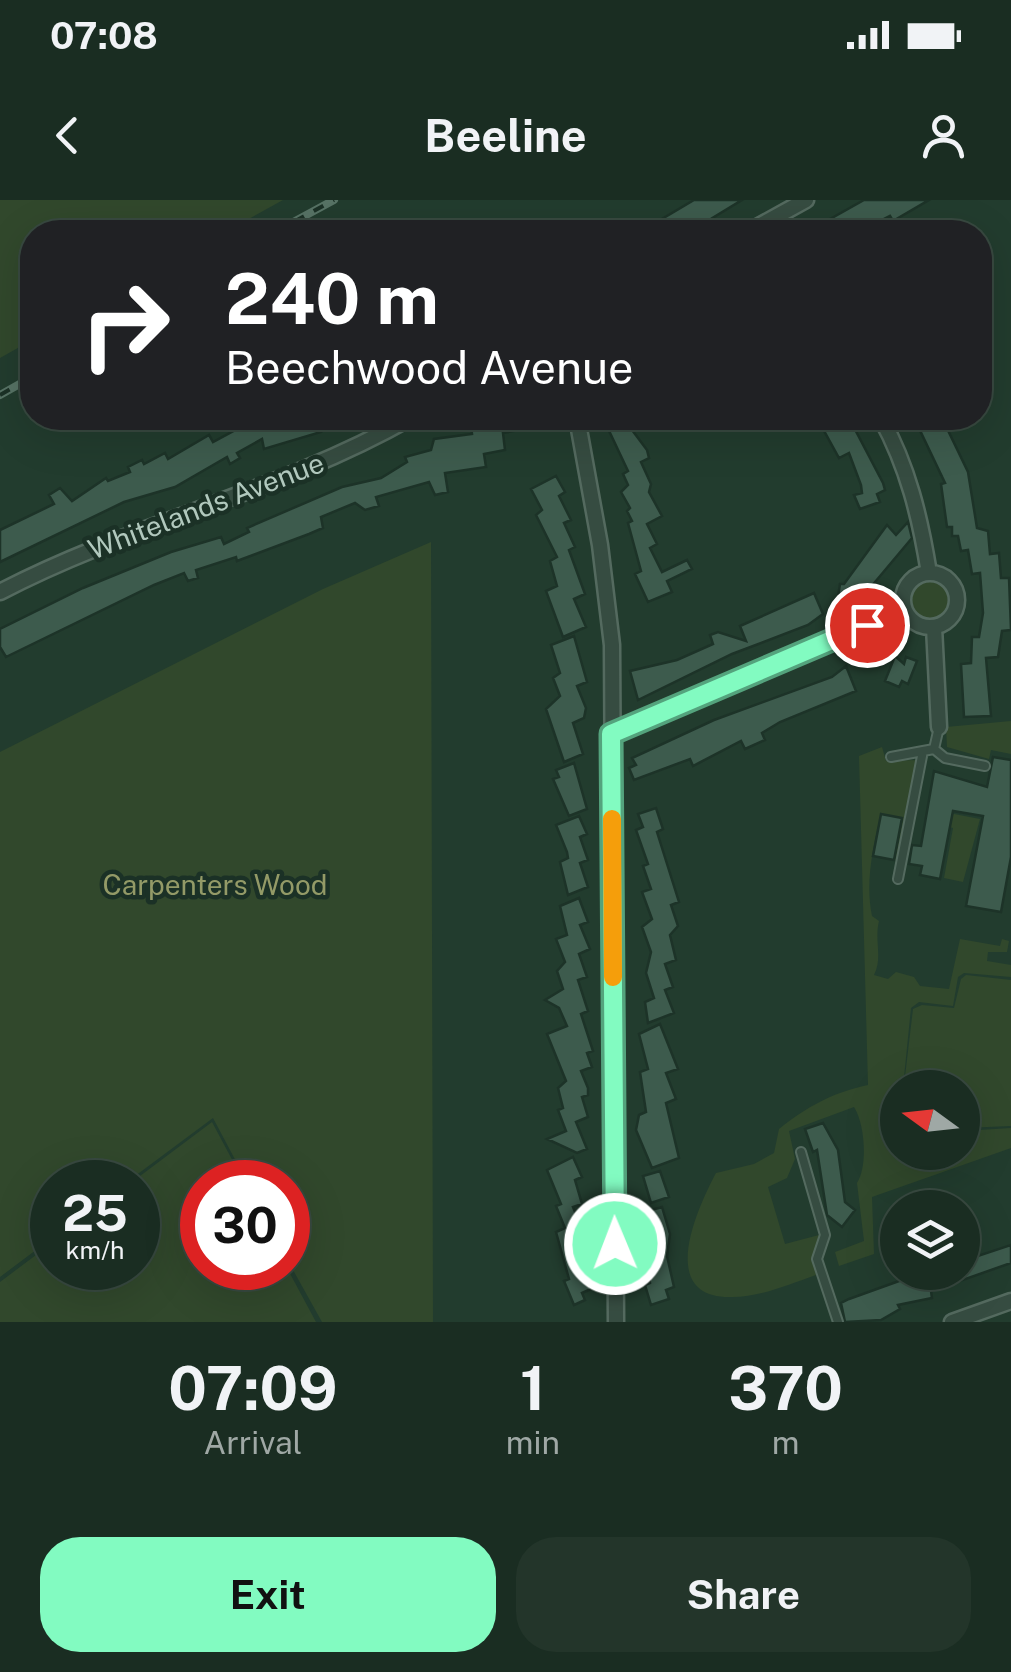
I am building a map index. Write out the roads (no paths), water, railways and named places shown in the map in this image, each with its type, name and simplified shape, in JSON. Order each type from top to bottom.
[{"type":"street","points":[[783,220],[806,200]]},
{"type":"street","name":"Whitelands Avenue","points":[[0,592],[84,552],[222,504],[388,430]]},
{"type":"street","points":[[579,430],[600,545],[612,646],[616,1322]]},
{"type":"street","points":[[887,430],[911,486],[929,572]]},
{"type":"street","points":[[929,572],[946,578],[956,593],[950,618],[934,627],[918,625],[903,610],[908,584],[929,572]]},
{"type":"street","points":[[611,734],[903,610]]},
{"type":"street","points":[[934,627],[938,728]]},
{"type":"street","points":[[952,1322],[1011,1302]]},
{"type":"lane","points":[[934,749],[938,728]]},
{"type":"lane","points":[[891,757],[934,749],[946,758],[986,766]]},
{"type":"lane","points":[[898,878],[922,750]]},
{"type":"lane","points":[[801,1152],[825,1235],[817,1259],[838,1322]]},
{"type":"railway","points":[[297,220],[334,200]]},
{"type":"railway","points":[[0,395],[20,384]]},
{"type":"park label","name":"Carpenters Wood","points":[[215,885]]}]
